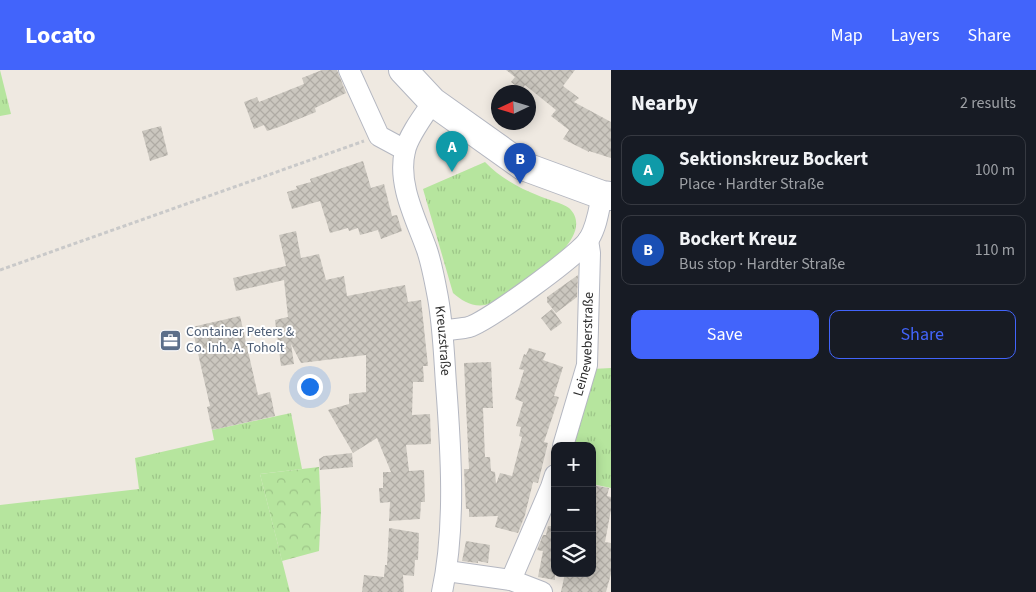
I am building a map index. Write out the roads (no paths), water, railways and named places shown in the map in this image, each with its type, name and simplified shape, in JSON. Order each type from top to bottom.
[{"type":"main road","points":[[403,70],[433,102],[524,166],[606,195]]},
{"type":"street","points":[[349,70],[378,136],[405,150]]},
{"type":"street","name":"Kreuzstraße","points":[[433,102],[405,150],[404,172],[407,196],[428,252],[438,299],[442,330],[448,411],[451,500],[447,571],[442,592]]},
{"type":"street","name":"Leineweberstraße","points":[[442,330],[470,326],[488,318],[573,256],[588,240],[595,227],[606,195]]},
{"type":"street","name":"Leineweberstraße","points":[[564,442],[587,365],[590,253],[588,240]]},
{"type":"street","points":[[511,580],[551,487]]},
{"type":"street","points":[[447,571],[511,580],[542,592]]},
{"type":"place","name":"Sektionskreuz Bockert","points":[[452,172]]},
{"type":"place","name":"Bockert Kreuz","points":[[520,184]]},
{"type":"place","name":"Container Peters & Co. Inh. A. Toholt","points":[[170,340]]}]
